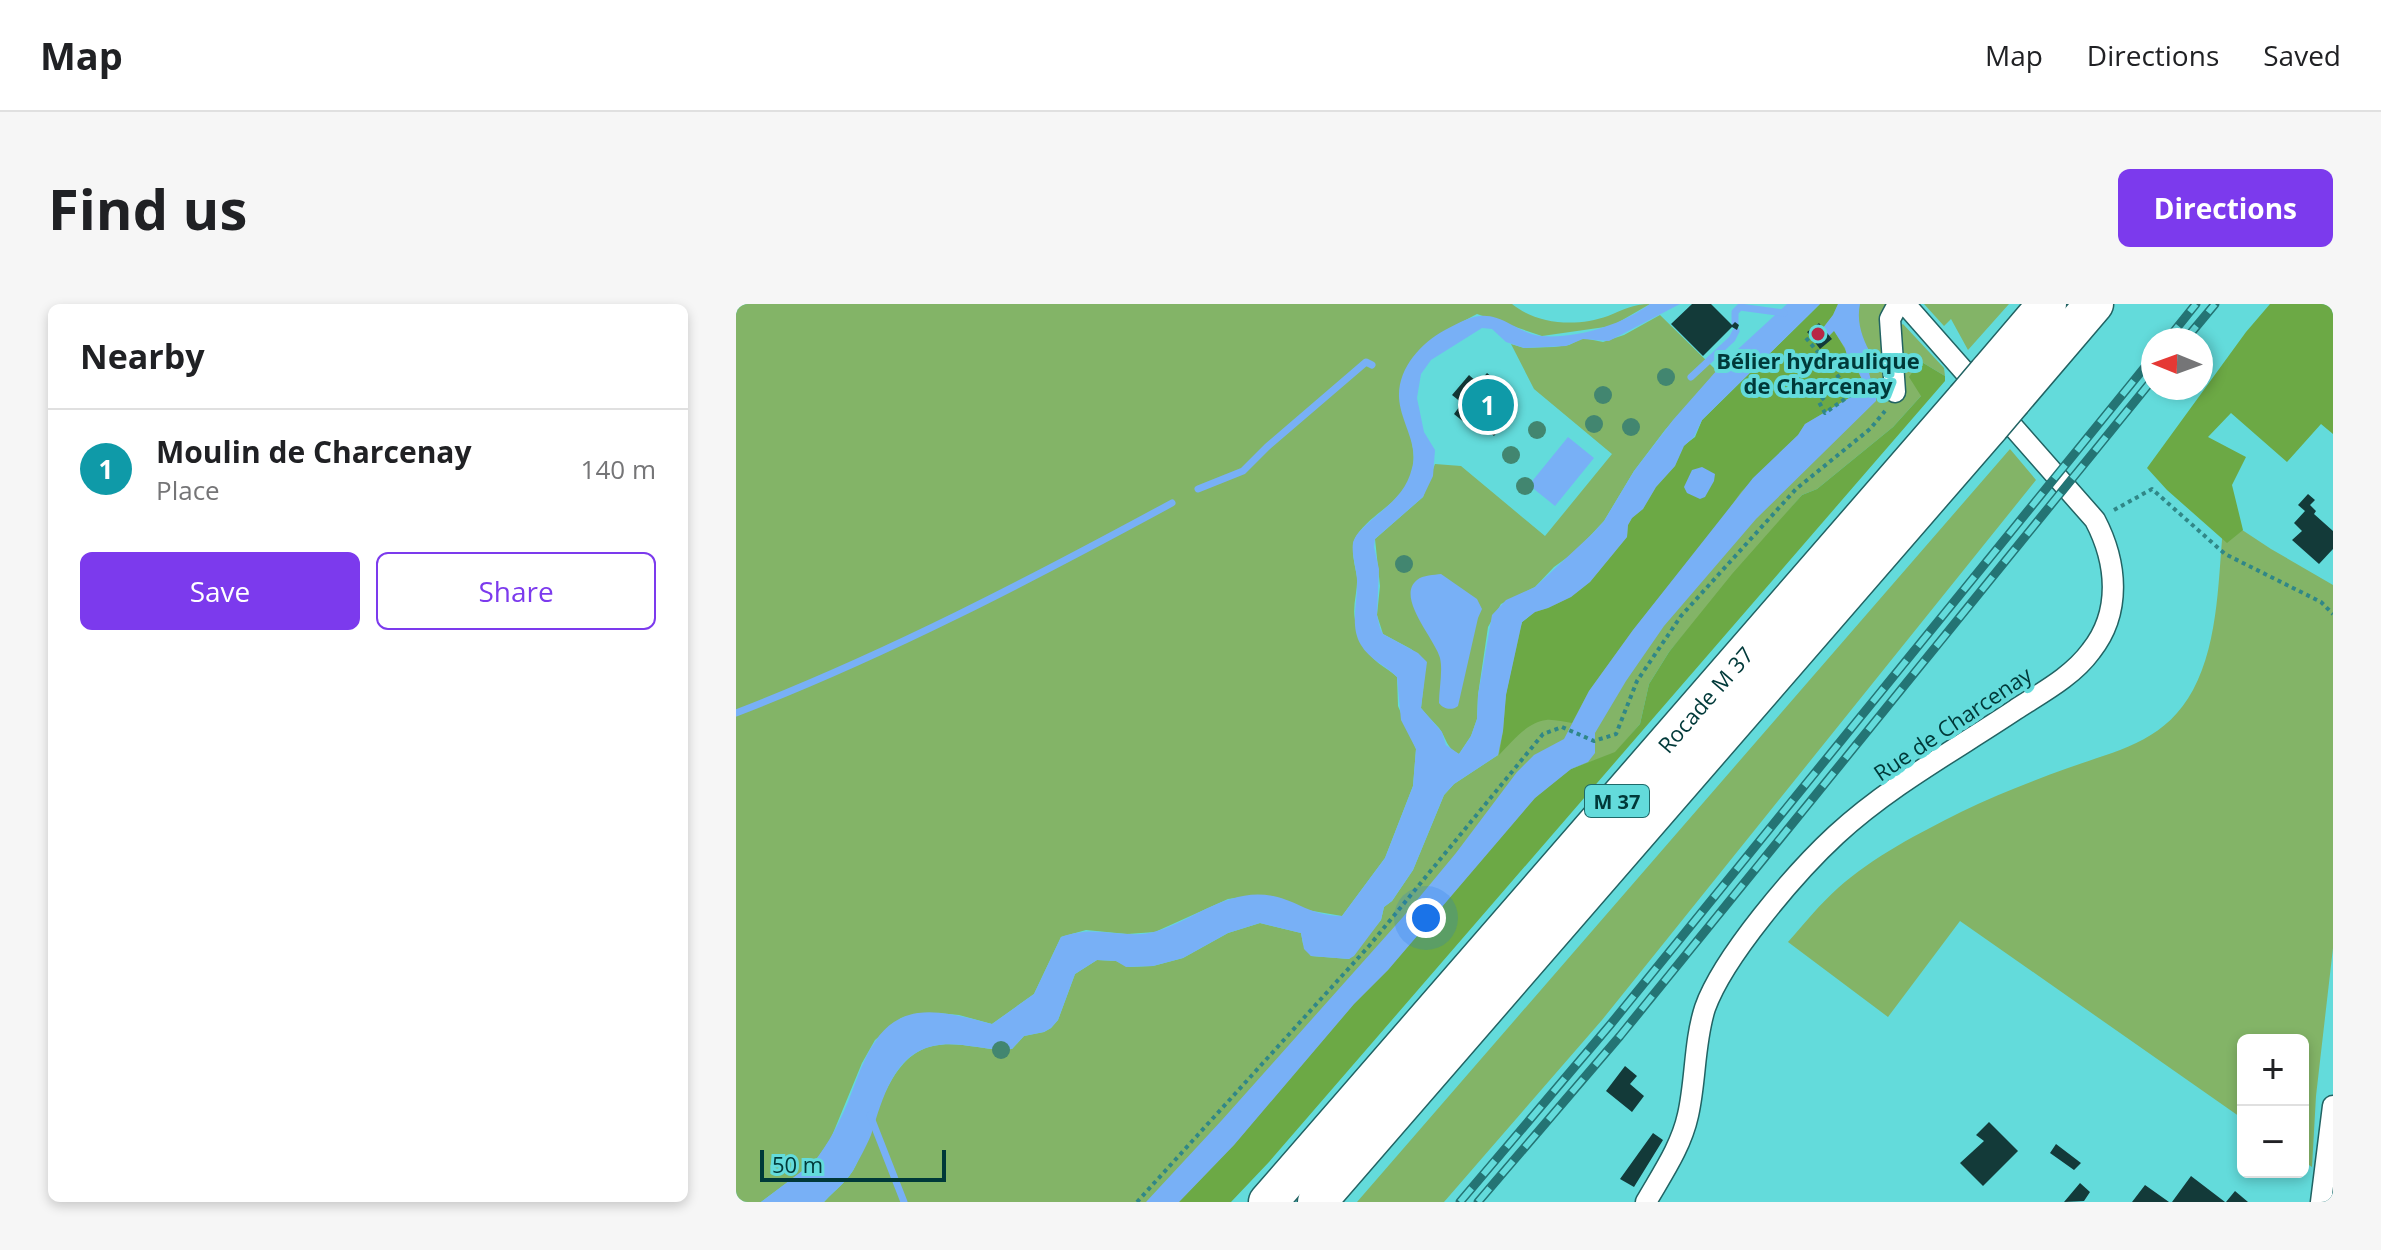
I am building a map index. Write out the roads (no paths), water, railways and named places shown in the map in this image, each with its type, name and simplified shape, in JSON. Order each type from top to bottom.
[{"type":"highway","name":"Rocade M 37","points":[[1317,1202],[1989,399],[2047,304]]},
{"type":"highway","name":"Rocade M 37","points":[[1268,1202],[1989,399],[2094,304]]},
{"type":"street","points":[[1895,392],[1890,319],[1898,304]]},
{"type":"street","name":"Rue de Charcenay","points":[[1646,1202],[1679,1143],[1688,1116],[1701,1024],[1711,990],[1758,924],[1818,852],[1864,811],[2063,678],[2092,651],[2107,623],[2113,586],[2106,542],[2095,520],[1905,304]]},
{"type":"street","points":[[2321,1202],[2333,1106]]},
{"type":"water","points":[[1650,304],[1680,304],[1609,341],[1583,339],[1566,346],[1524,348],[1506,342],[1492,329],[1482,328],[1431,360],[1421,374],[1417,398],[1424,432],[1435,450],[1433,476],[1423,497],[1375,539],[1379,569],[1377,615],[1383,634],[1418,653],[1427,662],[1421,708],[1442,732],[1446,745],[1459,754],[1471,736],[1477,719],[1478,695],[1492,615],[1506,600],[1535,587],[1604,521],[1634,471],[1673,420],[1725,361],[1787,304],[1820,304],[1702,420],[1675,466],[1656,487],[1643,509],[1632,518],[1627,537],[1590,582],[1571,597],[1535,612],[1522,622],[1506,695],[1498,755],[1454,784],[1444,795],[1413,870],[1392,901],[1384,907],[1381,920],[1354,956],[1349,959],[1311,956],[1304,949],[1301,933],[1260,923],[1228,933],[1183,958],[1153,966],[1126,967],[1116,961],[1097,960],[1075,974],[1058,1020],[1051,1028],[1024,1036],[1012,1049],[943,1045],[933,1046],[908,1058],[892,1080],[869,1140],[853,1170],[824,1202],[761,1202],[814,1162],[841,1118],[872,1047],[890,1025],[903,1017],[927,1012],[992,1024],[1034,994],[1061,937],[1087,932],[1145,934],[1171,926],[1227,900],[1257,894],[1282,898],[1322,914],[1342,916],[1385,858],[1413,786],[1416,749],[1401,720],[1397,677],[1364,650],[1356,631],[1357,580],[1353,548],[1358,533],[1390,504],[1403,488],[1412,468],[1413,450],[1399,397],[1407,366],[1420,349],[1445,330],[1478,316],[1494,317],[1533,335],[1555,336],[1598,329],[1639,312]]},
{"type":"water","points":[[1838,304],[1860,304],[1861,331],[1872,356],[1868,369],[1872,384],[1875,382],[1878,388],[1876,401],[1756,519],[1664,626],[1595,733],[1595,753],[1588,762],[1571,769],[1535,798],[1234,1145],[1179,1202],[1146,1202],[1403,917],[1517,772],[1534,755],[1564,739],[1589,691],[1633,630],[1753,478],[1798,435],[1805,424],[1866,388],[1859,373],[1849,363],[1845,348],[1834,331],[1829,336],[1823,328]]},
{"type":"water","points":[[1568,437],[1594,458],[1555,506],[1529,485]]},
{"type":"water","points":[[1702,467],[1715,474],[1705,497],[1700,499],[1687,493],[1684,487],[1692,470]]},
{"type":"water","points":[[1441,574],[1477,599],[1482,609],[1458,706],[1450,709],[1439,703],[1440,658],[1411,597],[1417,580]]},
{"type":"waterway","points":[[1735,322],[1735,312],[1740,307],[1784,313]]},
{"type":"waterway","points":[[1691,377],[1732,339],[1736,331]]},
{"type":"waterway","points":[[1198,489],[1243,471],[1366,362],[1372,365]]},
{"type":"waterway","points":[[736,713],[847,667],[957,615],[1172,503]]},
{"type":"waterway","points":[[870,1115],[904,1202]]},
{"type":"railway","points":[[2177,328],[2196,304]]},
{"type":"railway","points":[[2195,328],[2215,304]]},
{"type":"railway","points":[[1460,1202],[1610,1025],[2141,372]]},
{"type":"railway","points":[[1478,1202],[1620,1036],[2141,394]]},
{"type":"place","name":"Bélier hydraulique de Charcenay","points":[[1818,334]]},
{"type":"place","name":"Moulin de Charcenay","points":[[1488,405]]}]
